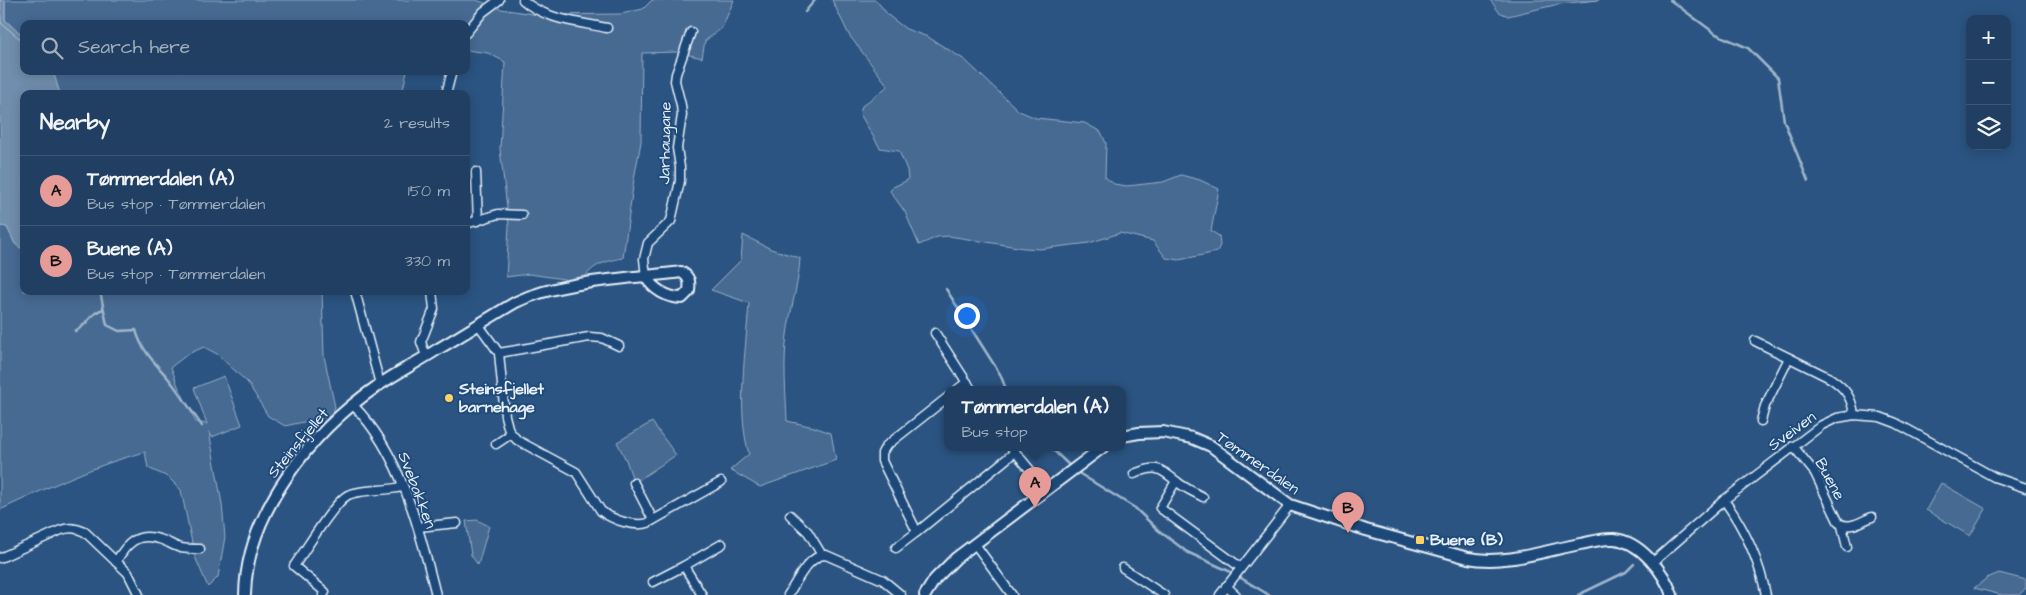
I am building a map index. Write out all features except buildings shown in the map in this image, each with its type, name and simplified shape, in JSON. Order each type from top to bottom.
[{"type":"street","points":[[470,28],[483,12],[499,0]]},
{"type":"street","points":[[522,0],[552,16],[607,28]]},
{"type":"street","name":"Jarhaugane","points":[[646,277],[644,259],[648,244],[670,221],[680,181],[677,148],[682,114],[681,100],[675,81],[691,32]]},
{"type":"street","points":[[447,90],[451,75]]},
{"type":"street","points":[[476,172],[478,221]]},
{"type":"street","points":[[470,223],[498,214],[522,215]]},
{"type":"street","name":"Steinsfjellet","points":[[245,595],[248,566],[255,539],[277,491],[320,437],[380,384],[478,324],[535,293],[576,285],[646,277]]},
{"type":"street","points":[[356,295],[380,384]]},
{"type":"street","points":[[426,356],[420,342],[434,309],[432,295]]},
{"type":"street","points":[[478,324],[498,352],[505,416],[511,434],[517,440],[576,472],[601,511],[606,515],[637,524],[648,523],[720,482]]},
{"type":"street","points":[[935,333],[969,386]]},
{"type":"street","points":[[498,352],[589,337],[602,338],[619,346]]},
{"type":"street","points":[[1755,341],[1841,386],[1849,394],[1854,415]]},
{"type":"street","points":[[1761,421],[1764,406],[1789,358]]},
{"type":"street","points":[[916,532],[882,461],[882,453],[886,446],[944,400]]},
{"type":"street","name":"Svebakken","points":[[354,405],[380,439],[402,487],[418,527],[436,595]]},
{"type":"street","name":"Sveiven","points":[[1652,563],[1724,500],[1793,446],[1822,425],[1838,418],[1854,415],[1880,417],[1896,423],[1994,477],[2026,488]]},
{"type":"street","name":"Tømmerdalen","points":[[1126,435],[1163,432],[1192,438],[1211,446],[1290,505],[1366,530],[1482,561],[1505,560],[1595,541],[1614,539],[1630,544],[1652,563],[1663,575],[1672,595]]},
{"type":"street","points":[[496,444],[511,434]]},
{"type":"street","name":"Buene","points":[[1793,446],[1814,473],[1836,520],[1842,526],[1846,548]]},
{"type":"street","points":[[896,548],[1011,451]]},
{"type":"street","points":[[1015,451],[1046,489]]},
{"type":"street","points":[[925,595],[945,567],[1098,451]]},
{"type":"street","points":[[1134,474],[1146,469],[1158,469],[1169,474],[1176,481],[1203,497]]},
{"type":"street","points":[[1176,481],[1160,508],[1240,567]]},
{"type":"street","points":[[634,483],[653,520]]},
{"type":"street","points":[[323,595],[325,592],[294,566],[337,505],[349,494],[387,491],[402,487]]},
{"type":"street","points":[[1724,500],[1739,520],[1761,570],[1766,595]]},
{"type":"street","points":[[1220,595],[1290,505]]},
{"type":"street","points":[[790,515],[808,532],[822,555]]},
{"type":"street","name":"Buene","points":[[1842,526],[1851,526],[1872,517]]},
{"type":"street","points":[[418,527],[457,523]]},
{"type":"street","points":[[0,558],[61,530],[73,528],[85,532],[128,574],[139,595]]},
{"type":"street","points":[[116,562],[129,542],[145,538],[161,539],[182,548],[200,549]]},
{"type":"street","points":[[653,582],[722,544]]},
{"type":"street","points":[[975,544],[1012,595]]},
{"type":"street","points":[[788,595],[812,561],[822,555],[826,555],[883,580],[900,595]]},
{"type":"street","points":[[684,566],[702,595]]},
{"type":"street","points":[[1123,568],[1164,595]]},
{"type":"street","points":[[1226,586],[1236,595]]},
{"type":"shaded area","points":[[5,0],[476,0],[501,9],[539,15],[621,14],[643,9],[652,0],[734,0],[722,28],[705,41],[702,58],[677,52],[642,53],[641,142],[623,258],[596,266],[587,275],[580,289],[564,279],[529,274],[506,277],[509,225],[500,149],[505,62],[488,53],[470,51],[470,20],[20,20],[20,33],[5,20]]},
{"type":"shaded area","points":[[832,0],[876,0],[889,16],[906,29],[928,37],[965,60],[1019,111],[1036,118],[1085,123],[1101,132],[1106,143],[1105,177],[1114,184],[1127,186],[1163,182],[1181,175],[1200,180],[1219,189],[1211,231],[1219,236],[1220,245],[1217,252],[1179,260],[1166,258],[1153,241],[1120,233],[1089,243],[1040,249],[949,236],[937,237],[919,245],[905,212],[890,191],[893,187],[908,180],[907,170],[899,151],[880,148],[860,114],[862,106],[888,86],[849,35]]},
{"type":"shaded area","points":[[1490,0],[1599,0],[1559,4],[1508,16],[1499,12]]},
{"type":"shaded area","points":[[54,75],[406,75],[403,90],[59,90]]},
{"type":"shaded area","points":[[0,226],[7,227],[15,244],[20,247],[20,295],[322,295],[324,356],[335,407],[331,416],[285,426],[268,416],[248,383],[217,354],[204,347],[188,354],[171,367],[196,422],[207,424],[194,388],[224,376],[242,425],[212,437],[209,431],[222,504],[225,537],[218,577],[208,587],[195,557],[181,490],[168,477],[148,468],[145,452],[89,470],[0,510]]},
{"type":"shaded area","points":[[743,235],[771,249],[800,258],[788,325],[785,357],[787,421],[831,433],[836,460],[760,487],[730,470],[749,454],[745,437],[742,399],[749,303],[711,290],[741,260]]},
{"type":"shaded area","points":[[652,422],[676,455],[634,483],[617,442]]},
{"type":"shaded area","points":[[1941,483],[1986,509],[1970,536],[1926,510]]},
{"type":"shaded area","points":[[477,520],[489,526],[478,565],[471,555],[466,521]]},
{"type":"shaded area","points":[[1999,573],[2026,580],[2026,588],[2019,595],[2002,595],[1974,588],[1987,578]]},
{"type":"water","points":[[0,0],[5,0],[5,20],[20,33],[20,75],[54,75],[59,90],[20,90],[20,247],[15,244],[7,227],[0,226]]},
{"type":"waterway","points":[[805,12],[815,0]]},
{"type":"waterway","points":[[1670,0],[1716,34],[1748,48],[1778,78],[1784,121],[1808,181]]},
{"type":"waterway","points":[[946,289],[1000,374],[1005,386]]},
{"type":"waterway","points":[[101,295],[107,325],[119,331],[136,330],[145,350],[202,426]]},
{"type":"waterway","points":[[75,331],[94,314],[103,309]]},
{"type":"waterway","points":[[1054,451],[1071,467]]},
{"type":"waterway","points":[[1077,472],[1135,508],[1158,530],[1187,552],[1231,572],[1269,595]]},
{"type":"waterway","points":[[1578,595],[1626,572],[1634,564]]},
{"type":"place","name":"Steinsfjellet barnehage","points":[[449,398]]},
{"type":"place","name":"Tømmerdalen (A)","points":[[1035,508]]},
{"type":"place","name":"Buene (A)","points":[[1348,533]]},
{"type":"place","name":"Buene (B)","points":[[1420,540]]}]
